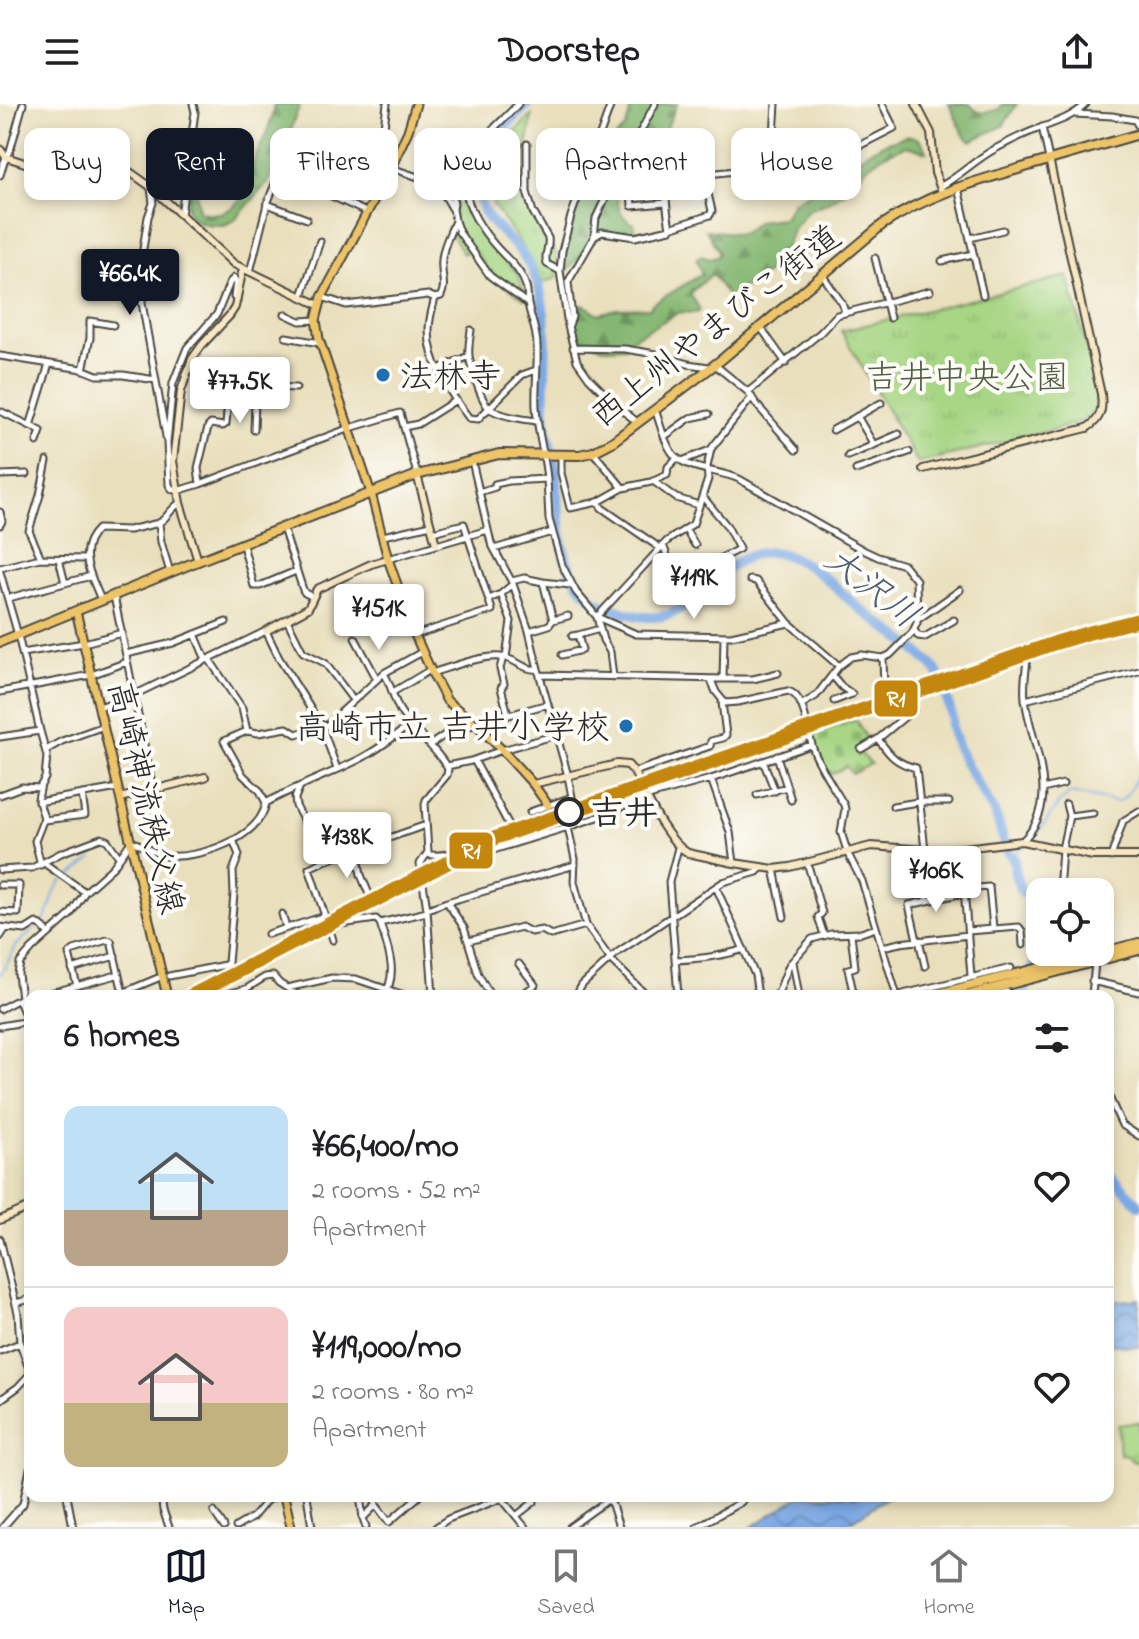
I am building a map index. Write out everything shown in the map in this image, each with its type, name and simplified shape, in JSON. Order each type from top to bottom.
[{"type":"highway","name":"西上州やまびこ街道","points":[[0,642],[417,475],[499,454],[579,455],[593,452],[612,442],[714,366],[882,225],[902,212],[943,189],[1139,134]]},
{"type":"highway","points":[[1114,951],[1139,943]]},
{"type":"highway","points":[[1114,954],[1139,950]]},
{"type":"highway","points":[[959,990],[1064,966]]},
{"type":"highway","points":[[982,990],[1010,980]]},
{"type":"main road","points":[[398,153],[416,104]]},
{"type":"main road","points":[[373,200],[320,301],[316,320],[320,343],[371,493],[388,559],[431,672],[447,701],[502,750],[548,805]]},
{"type":"main road","name":"高崎神流秩父線","points":[[76,611],[166,990]]},
{"type":"main road","points":[[285,1502],[291,1527]]},
{"type":"street","points":[[0,175],[23,104]]},
{"type":"street","points":[[181,216],[195,112],[193,104]]},
{"type":"street","points":[[384,128],[387,104]]},
{"type":"street","points":[[494,128],[518,104]]},
{"type":"street","points":[[611,104],[571,216],[560,271],[568,326],[582,370],[638,423]]},
{"type":"street","points":[[642,128],[655,104]]},
{"type":"street","points":[[774,128],[776,104]]},
{"type":"street","points":[[861,145],[894,128],[882,104]]},
{"type":"street","points":[[916,104],[931,133],[935,173],[943,189],[977,159],[1074,114],[1086,104]]},
{"type":"street","points":[[1074,114],[1135,120],[1139,127]]},
{"type":"street","points":[[923,469],[1087,428],[1095,422],[1103,407],[1042,127]]},
{"type":"street","points":[[527,144],[526,177],[530,203],[549,243],[544,258],[547,264],[560,271]]},
{"type":"street","points":[[0,149],[6,157],[22,163],[121,169],[146,183]]},
{"type":"street","points":[[398,170],[430,181],[442,191],[453,209]]},
{"type":"street","points":[[957,187],[983,295]]},
{"type":"street","points":[[250,272],[270,196]]},
{"type":"street","points":[[153,200],[143,249],[142,303],[172,489],[177,491],[200,484],[350,428],[400,413],[436,544]]},
{"type":"street","points":[[164,200],[227,259],[302,296],[346,305],[441,296],[445,279],[441,268],[444,245],[455,221]]},
{"type":"street","points":[[340,200],[366,212]]},
{"type":"street","points":[[453,200],[459,232],[490,276],[528,303]]},
{"type":"street","points":[[468,200],[486,235],[519,270],[525,285],[536,329],[538,421],[561,473],[570,508],[598,502],[623,488],[653,481],[669,474],[668,467],[679,460],[711,449]]},
{"type":"street","points":[[568,326],[572,317],[568,282],[594,237],[596,218],[605,200]]},
{"type":"street","points":[[632,200],[632,206],[666,203]]},
{"type":"street","points":[[666,200],[670,228]]},
{"type":"street","points":[[594,237],[602,232],[635,237],[670,229],[710,215],[709,200]]},
{"type":"street","points":[[267,204],[307,219]]},
{"type":"street","points":[[970,238],[1003,230]]},
{"type":"street","points":[[302,296],[320,241]]},
{"type":"street","points":[[942,261],[973,254]]},
{"type":"street","points":[[875,258],[890,318]]},
{"type":"street","points":[[198,561],[177,491],[173,461],[181,391],[192,359],[230,315],[237,300],[243,268]]},
{"type":"street","points":[[823,276],[845,312]]},
{"type":"street","points":[[167,443],[173,383],[182,359],[191,343],[217,314],[234,278],[234,297],[237,300]]},
{"type":"street","points":[[613,677],[610,652],[598,616],[661,546],[693,524],[708,479],[711,449],[750,395],[837,315],[930,291]]},
{"type":"street","points":[[435,298],[430,343],[445,384],[469,418],[478,419],[522,375],[536,370]]},
{"type":"street","points":[[285,314],[300,321],[316,320]]},
{"type":"street","points":[[83,370],[90,338],[90,321],[113,325]]},
{"type":"street","points":[[761,327],[786,363]]},
{"type":"street","points":[[471,330],[469,356],[481,396],[490,408],[538,421]]},
{"type":"street","points":[[286,337],[320,343]]},
{"type":"street","points":[[573,348],[625,349],[688,364],[714,366],[750,395],[796,450]]},
{"type":"street","points":[[0,356],[97,375],[156,380]]},
{"type":"street","points":[[438,369],[469,356]]},
{"type":"street","points":[[30,426],[49,364]]},
{"type":"street","points":[[200,484],[198,468],[208,427],[211,424],[226,424],[228,401],[269,399],[272,387],[296,388]]},
{"type":"street","points":[[254,430],[255,400]]},
{"type":"street","points":[[404,427],[418,424],[456,400]]},
{"type":"street","points":[[833,430],[881,403]]},
{"type":"street","points":[[655,409],[671,453],[679,460],[739,479],[863,550],[904,565],[917,583],[917,620],[907,638],[883,658],[851,657],[839,666],[816,696],[801,705]]},
{"type":"street","points":[[2,412],[41,431],[37,442]]},
{"type":"street","points":[[665,436],[690,418],[709,414]]},
{"type":"street","points":[[857,416],[874,445]]},
{"type":"street","points":[[848,456],[899,434]]},
{"type":"street","points":[[593,452],[623,488]]},
{"type":"street","points":[[856,470],[909,452]]},
{"type":"street","points":[[553,454],[547,479],[547,506],[552,532],[571,585],[598,616],[636,634],[738,636],[789,623]]},
{"type":"street","points":[[472,460],[494,549],[513,582],[529,631],[572,797],[530,812]]},
{"type":"street","points":[[41,558],[29,531],[47,461]]},
{"type":"street","points":[[0,475],[27,474]]},
{"type":"street","points":[[479,492],[509,481],[547,479]]},
{"type":"street","points":[[653,481],[676,498],[699,505]]},
{"type":"street","points":[[680,579],[739,549],[727,526],[702,496]]},
{"type":"street","points":[[598,502],[602,508],[661,546],[673,571]]},
{"type":"street","points":[[101,601],[85,559],[90,540],[98,529],[129,530],[159,523],[180,503]]},
{"type":"street","points":[[0,512],[0,525]]},
{"type":"street","points":[[159,523],[170,573]]},
{"type":"street","points":[[383,536],[464,524],[489,599],[492,610],[415,635]]},
{"type":"street","points":[[283,528],[305,593],[313,597]]},
{"type":"street","points":[[685,529],[695,545]]},
{"type":"street","points":[[99,707],[134,695],[287,620],[308,608],[317,589],[371,564],[488,530]]},
{"type":"street","points":[[494,549],[552,532]]},
{"type":"street","points":[[243,545],[254,586],[296,571]]},
{"type":"street","points":[[85,559],[41,558],[0,570],[46,750],[45,778],[38,802],[44,818],[35,841],[42,864],[85,892]]},
{"type":"street","points":[[59,559],[65,583]]},
{"type":"street","points":[[9,598],[91,576]]},
{"type":"street","points":[[489,599],[524,578],[571,585]]},
{"type":"street","points":[[750,580],[756,581],[789,623],[839,666]]},
{"type":"street","points":[[543,582],[553,620]]},
{"type":"street","points":[[917,620],[960,590]]},
{"type":"street","points":[[501,594],[511,621],[505,658],[500,669],[508,714]]},
{"type":"street","points":[[114,596],[153,789]]},
{"type":"street","points":[[529,631],[568,616]]},
{"type":"street","points":[[287,620],[303,652],[325,663],[353,700]]},
{"type":"street","points":[[914,630],[918,636],[925,637],[954,620]]},
{"type":"street","points":[[126,654],[173,643],[226,622]]},
{"type":"street","points":[[562,655],[582,650],[575,636],[600,629]]},
{"type":"street","points":[[266,631],[322,727],[337,769]]},
{"type":"street","points":[[22,653],[122,633]]},
{"type":"street","points":[[195,634],[208,659],[242,708],[247,731]]},
{"type":"street","points":[[723,679],[724,637]]},
{"type":"street","points":[[355,638],[377,679]]},
{"type":"street","points":[[1023,841],[1034,827],[1043,805],[1042,772],[1025,700],[1028,649]]},
{"type":"street","points":[[24,1009],[20,1000],[19,966],[32,949],[70,915],[85,892],[113,867],[130,842],[166,856],[207,852],[256,825],[266,803],[260,791],[243,775],[224,741],[247,731],[258,733],[287,728],[296,734],[322,727],[384,673],[422,652]]},
{"type":"street","points":[[393,692],[431,672],[465,662],[505,658],[539,672],[613,677],[753,679],[778,673]]},
{"type":"street","points":[[883,658],[884,690]]},
{"type":"street","points":[[0,692],[91,675],[127,662]]},
{"type":"street","points":[[1025,700],[1139,671]]},
{"type":"street","points":[[384,673],[400,711],[447,766],[448,774],[426,800],[427,854],[420,866],[427,910],[433,990]]},
{"type":"street","points":[[832,675],[852,694],[834,701]]},
{"type":"street","points":[[634,772],[697,752],[710,746],[711,741],[726,735],[722,702],[711,680]]},
{"type":"street","points":[[722,702],[738,702],[791,691],[797,696],[811,745],[844,805],[841,832],[859,872],[898,990]]},
{"type":"street","points":[[430,745],[449,732],[548,704]]},
{"type":"street","points":[[861,749],[914,709]]},
{"type":"street","points":[[266,803],[378,749],[411,724]]},
{"type":"street","points":[[46,750],[104,726]]},
{"type":"street","points":[[0,737],[40,731]]},
{"type":"street","points":[[447,766],[557,735]]},
{"type":"street","points":[[878,739],[902,765],[916,768],[925,851]]},
{"type":"street","points":[[477,855],[598,817],[647,796],[711,779],[811,745]]},
{"type":"street","points":[[777,756],[791,800]]},
{"type":"street","points":[[427,854],[434,857],[467,847],[510,827],[474,760]]},
{"type":"street","points":[[763,761],[775,791]]},
{"type":"street","points":[[533,784],[617,764],[628,765],[678,848],[688,853],[761,868],[774,869],[871,846],[942,851],[1013,841],[1093,856],[1139,856]]},
{"type":"street","points":[[120,798],[205,777]]},
{"type":"street","points":[[711,779],[730,832],[734,863]]},
{"type":"street","points":[[1043,789],[1063,784]]},
{"type":"street","points":[[300,785],[295,798],[296,806],[324,861]]},
{"type":"street","points":[[0,795],[22,787],[40,788]]},
{"type":"street","points":[[757,795],[787,787]]},
{"type":"street","points":[[38,802],[118,788]]},
{"type":"street","points":[[43,820],[85,815],[82,794]]},
{"type":"street","points":[[893,806],[949,802]]},
{"type":"street","points":[[1060,878],[1069,816],[1066,804]]},
{"type":"street","points":[[1111,857],[1123,821],[1139,811]]},
{"type":"street","points":[[1069,816],[1093,813]]},
{"type":"street","points":[[268,934],[325,916],[309,868],[426,825]]},
{"type":"street","points":[[568,827],[575,859],[574,882],[586,925],[611,960],[641,990]]},
{"type":"street","points":[[0,870],[32,868],[101,838],[107,840],[119,857]]},
{"type":"street","points":[[169,976],[228,963],[234,899],[233,871],[239,855],[233,840]]},
{"type":"street","points":[[678,848],[669,882],[678,990]]},
{"type":"street","points":[[916,850],[928,901]]},
{"type":"street","points":[[357,851],[361,875],[371,899]]},
{"type":"street","points":[[942,851],[964,891],[971,976]]},
{"type":"street","points":[[807,862],[822,913],[818,917],[824,935]]},
{"type":"street","points":[[380,923],[575,865]]},
{"type":"street","points":[[579,990],[618,952],[671,916],[716,887],[761,868]]},
{"type":"street","points":[[774,869],[784,917]]},
{"type":"street","points":[[11,871],[11,885]]},
{"type":"street","points":[[0,885],[19,885],[18,913],[0,912]]},
{"type":"street","points":[[716,887],[755,975],[757,990]]},
{"type":"street","points":[[925,966],[909,905],[989,887],[993,929]]},
{"type":"street","points":[[447,902],[464,928],[478,974],[487,990]]},
{"type":"street","points":[[282,914],[286,928]]},
{"type":"street","points":[[287,988],[332,978],[356,979],[389,989],[391,960],[376,919],[341,924],[330,930],[333,940]]},
{"type":"street","points":[[0,937],[3,927],[25,930],[36,923],[49,934]]},
{"type":"street","points":[[468,941],[521,927],[531,932],[542,930],[551,935],[586,925]]},
{"type":"street","points":[[779,990],[789,965],[812,939],[876,928]]},
{"type":"street","points":[[882,947],[993,929],[1021,928],[1023,945]]},
{"type":"street","points":[[851,934],[855,967],[848,969],[853,990]]},
{"type":"street","points":[[77,986],[68,957],[74,950],[107,940],[111,941],[122,990]]},
{"type":"street","points":[[675,960],[704,959],[744,949]]},
{"type":"street","points":[[72,969],[115,956]]},
{"type":"street","points":[[793,961],[798,990]]},
{"type":"street","points":[[519,964],[535,985],[529,990]]},
{"type":"street","points":[[1092,990],[1096,966]]},
{"type":"street","points":[[62,990],[117,975]]},
{"type":"street","points":[[242,990],[265,977],[273,976],[290,990]]},
{"type":"street","points":[[919,990],[971,976],[1010,980]]},
{"type":"street","points":[[130,990],[158,978]]},
{"type":"street","points":[[998,990],[1010,980]]},
{"type":"street","points":[[940,990],[952,981]]},
{"type":"street","points":[[1092,981],[1139,992]]},
{"type":"street","points":[[0,1009],[24,999]]},
{"type":"street","points":[[0,1026],[24,1022]]},
{"type":"street","points":[[1114,1108],[1122,1125],[1139,1136]]},
{"type":"street","points":[[0,1220],[24,1210]]},
{"type":"street","points":[[0,1239],[16,1303],[24,1355]]},
{"type":"street","points":[[16,1303],[24,1301]]},
{"type":"street","points":[[0,1351],[20,1343]]},
{"type":"street","points":[[0,1400],[24,1380]]},
{"type":"street","points":[[3,1527],[24,1499]]},
{"type":"street","points":[[68,1502],[73,1527]]},
{"type":"street","points":[[162,1502],[169,1527]]},
{"type":"street","points":[[236,1527],[253,1517],[265,1502]]},
{"type":"street","points":[[308,1502],[312,1527]]},
{"type":"street","points":[[361,1502],[366,1527]]},
{"type":"street","points":[[376,1502],[390,1522],[412,1502]]},
{"type":"street","points":[[436,1527],[448,1519],[494,1502]]},
{"type":"street","points":[[507,1502],[525,1527]]},
{"type":"street","points":[[516,1516],[534,1502]]},
{"type":"street","points":[[570,1527],[603,1502]]},
{"type":"street","points":[[610,1502],[616,1526]]},
{"type":"street","points":[[697,1527],[741,1502]]},
{"type":"street","points":[[363,1518],[376,1505]]},
{"type":"street","points":[[214,1512],[224,1527]]},
{"type":"green space","points":[[274,104],[300,104],[291,128],[270,128],[270,179],[254,198],[254,161]]},
{"type":"green space","points":[[632,104],[677,104],[666,128],[626,127]]},
{"type":"green space","points":[[949,104],[970,104],[983,112],[1000,109],[1002,104],[1017,104],[1003,126],[971,141],[965,137]]},
{"type":"green space","points":[[532,115],[525,163],[526,199],[546,245],[554,249],[558,261],[557,278],[541,283],[491,200],[520,200],[519,128]]},
{"type":"green space","points":[[906,136],[914,137],[920,140],[927,152],[906,146],[882,156],[861,175],[861,156]]},
{"type":"green space","points":[[188,200],[198,200],[199,211],[214,214],[238,202],[252,200],[235,220],[224,225],[199,222],[191,217],[187,209]]},
{"type":"green space","points":[[454,200],[466,200],[477,226],[518,274],[526,298],[492,276],[473,249],[463,254],[451,234]]},
{"type":"green space","points":[[580,200],[618,200],[620,211],[634,224],[635,233],[605,234],[597,238],[565,273],[566,246]]},
{"type":"green space","points":[[831,200],[808,210],[792,230],[779,265],[728,297],[712,274],[690,293],[700,310],[697,313],[680,312],[628,341],[626,347],[603,348],[574,335],[576,309],[584,305],[599,314],[617,309],[651,308],[651,305],[702,274],[696,259],[701,256],[709,259],[717,257],[719,252],[706,230],[740,234],[758,221],[783,218],[794,201]]},
{"type":"green space","name":"吉井中央公園","points":[[1068,276],[1094,384],[1094,412],[1064,427],[918,463],[841,331]]},
{"type":"green space","points":[[856,720],[869,743],[857,750],[871,764],[852,774],[847,766],[832,774],[826,772],[810,735]]},
{"type":"green space","points":[[1139,1422],[1139,1462],[1120,1454],[1118,1425]]},
{"type":"water","points":[[1139,1299],[1139,1347],[1114,1345],[1114,1301]]},
{"type":"water","points":[[791,1502],[880,1502],[837,1527],[752,1527]]},
{"type":"waterway","name":"大沢川","points":[[528,104],[500,132],[487,152],[479,175],[479,200],[488,217],[525,257],[541,295],[545,330],[545,416],[556,475],[561,536],[575,579],[588,595],[604,605],[652,617],[678,610],[726,570],[749,556],[776,553],[791,557],[814,570],[913,648],[937,672],[950,709],[951,727],[959,751],[996,816],[1007,849],[1014,859],[1020,889],[1026,895]]},
{"type":"waterway","points":[[1031,840],[1071,793],[1117,802],[1127,794],[1139,775]]},
{"type":"waterway","points":[[1014,859],[1016,852],[1026,844]]},
{"type":"waterway","points":[[69,877],[93,858]]},
{"type":"waterway","points":[[41,923],[48,913],[55,890],[63,880]]},
{"type":"waterway","points":[[0,975],[17,945],[36,927]]},
{"type":"waterway","name":"大沢川","points":[[1025,990],[1034,966]]},
{"type":"waterway","name":"大沢川","points":[[1114,1178],[1139,1205]]},
{"type":"transit line","name":"R1","points":[[203,990],[495,838],[1055,643],[1139,620]]},
{"type":"place","name":"法林寺","points":[[383,375]]},
{"type":"place","name":"高崎市立 吉井小学校","points":[[626,726]]},
{"type":"place","name":"吉井","points":[[569,812]]}]
